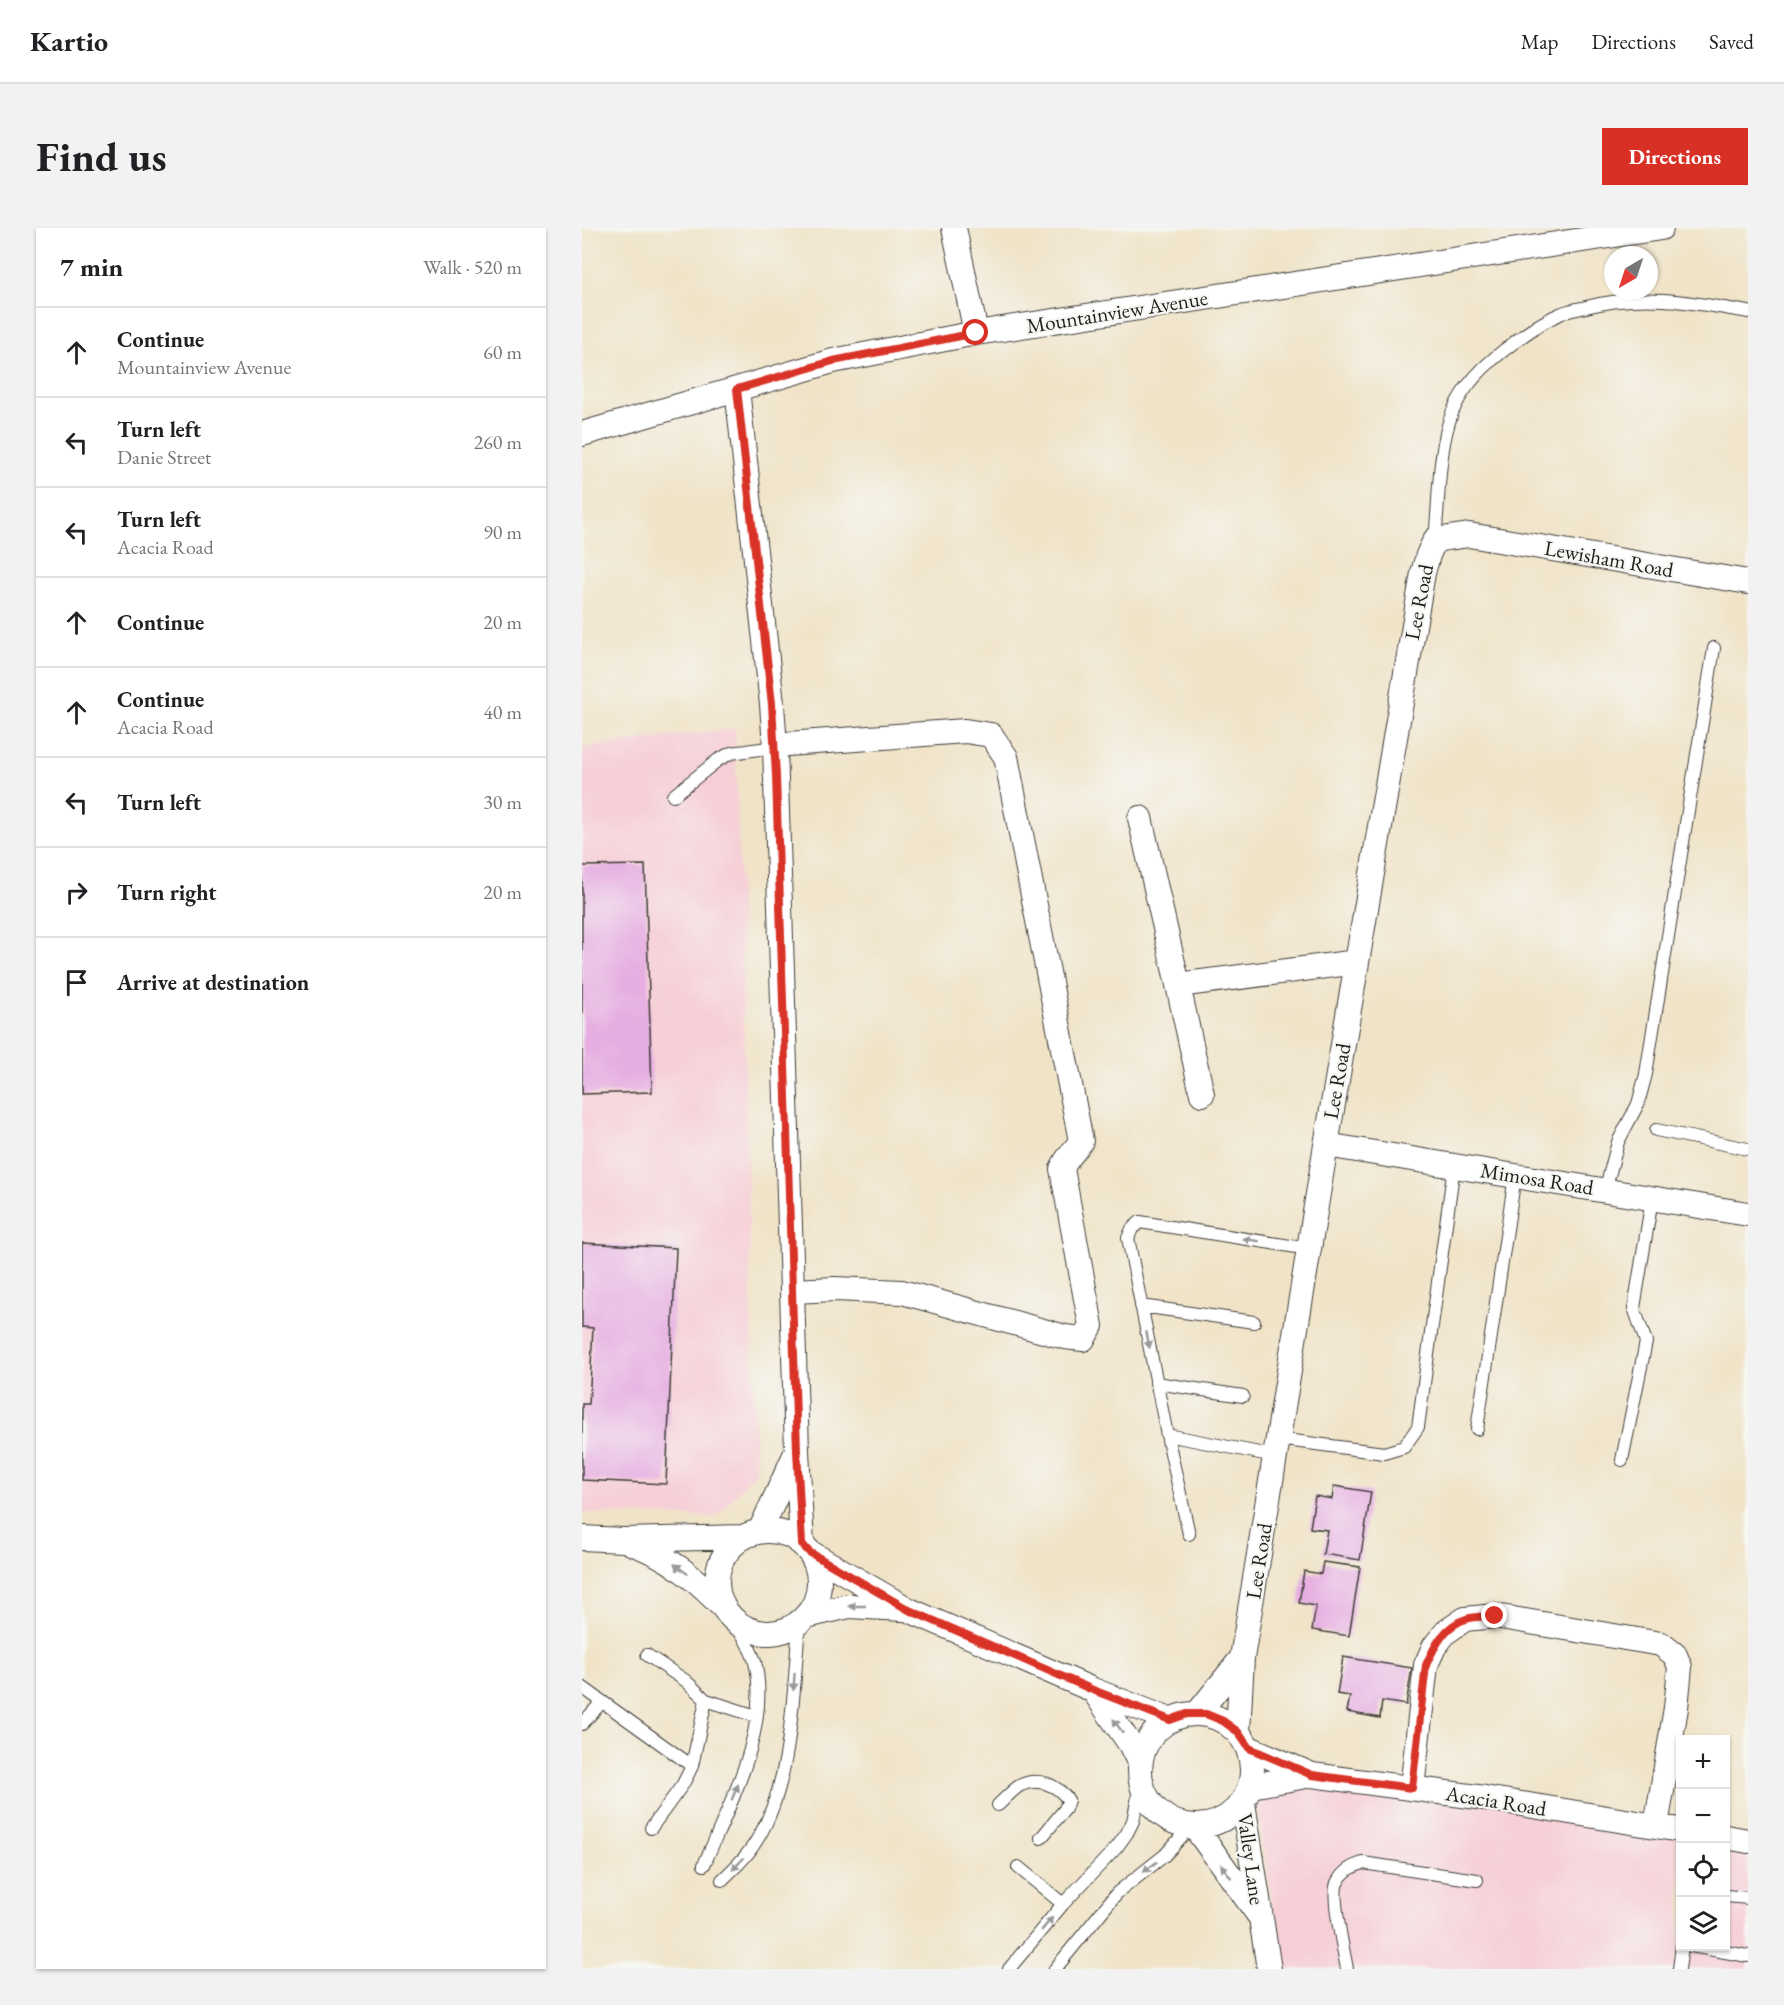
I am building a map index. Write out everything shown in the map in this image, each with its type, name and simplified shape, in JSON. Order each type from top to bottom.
[{"type":"street","points":[[954,228],[976,333]]},
{"type":"street","name":"Mountainview Avenue","points":[[582,433],[833,361],[976,333],[1661,228]]},
{"type":"street","points":[[623,1540],[655,1551],[673,1563],[749,1630],[766,1633],[783,1631],[811,1612],[818,1596],[820,1579],[816,1562],[806,1548],[797,1451],[775,746],[737,389]]},
{"type":"street","name":"Lee Road","points":[[1243,1740],[1242,1658],[1423,573],[1428,555],[1436,540],[1469,535]]},
{"type":"street","name":"Lewisham Road","points":[[1469,535],[1748,582]]},
{"type":"street","points":[[775,746],[965,731],[991,735],[1006,757],[1081,1141],[1065,1161],[1062,1169],[1091,1326],[1083,1339],[1065,1337],[902,1292],[835,1289],[793,1292]]},
{"type":"street","points":[[1140,818],[1202,1094]]},
{"type":"street","points":[[1178,986],[1357,962]]},
{"type":"street","name":"Mimosa Road","points":[[1326,1145],[1748,1214]]},
{"type":"street","points":[[729,1614],[718,1593],[717,1576],[722,1560],[731,1546],[752,1534],[797,1451]]},
{"type":"street","points":[[582,1538],[623,1540],[777,1531],[793,1537],[806,1548],[909,1610],[1093,1690],[1170,1720]]},
{"type":"street","points":[[802,1620],[849,1606],[909,1610]]},
{"type":"street","points":[[1412,1788],[1426,1665],[1434,1647],[1446,1632],[1465,1619],[1495,1616],[1660,1644],[1675,1655],[1680,1667],[1676,1708],[1656,1826]]},
{"type":"street","name":"Lee Road","points":[[1197,1714],[1242,1658]]},
{"type":"street","points":[[1093,1690],[1130,1744],[1148,1798],[1160,1812],[1175,1822],[1192,1826],[1212,1824],[1229,1816],[1247,1794],[1253,1767],[1243,1740],[1223,1721],[1206,1714],[1187,1714],[1170,1720],[1155,1731],[1145,1746],[1141,1773]]},
{"type":"street","name":"Acacia Road","points":[[1243,1740],[1312,1775],[1412,1788],[1676,1829]]},
{"type":"street","name":"Acacia Road","points":[[1247,1794],[1312,1775]]},
{"type":"street","name":"Valley Lane","points":[[1247,1794],[1259,1916],[1269,1969]]},
{"type":"street","name":"Valley Lane","points":[[1192,1826],[1259,1916]]},
{"type":"street","points":[[1730,1838],[1748,1841]]},
{"type":"lane","points":[[1436,540],[1444,448],[1449,422],[1457,402],[1473,380],[1495,357],[1531,329],[1562,313],[1602,303],[1647,298],[1690,302],[1748,312]]},
{"type":"lane","points":[[1605,1191],[1618,1142],[1638,1104],[1646,1074],[1714,648]]},
{"type":"lane","points":[[673,796],[718,760],[731,753],[775,746]]},
{"type":"lane","points":[[1656,1130],[1748,1149]]},
{"type":"lane","points":[[1167,1436],[1276,1448],[1384,1453],[1404,1447],[1418,1427],[1454,1166]]},
{"type":"lane","points":[[1477,1429],[1515,1176]]},
{"type":"lane","points":[[1622,1460],[1646,1342],[1634,1308],[1652,1198]]},
{"type":"lane","points":[[1189,1534],[1156,1383],[1128,1238],[1132,1228],[1140,1222],[1309,1250]]},
{"type":"lane","points":[[1141,1306],[1254,1322]]},
{"type":"lane","points":[[1156,1383],[1242,1396]]},
{"type":"lane","points":[[704,1865],[745,1767],[756,1716],[758,1685],[755,1660],[729,1614]]},
{"type":"lane","points":[[722,1880],[744,1858],[760,1836],[783,1774],[802,1620]]},
{"type":"lane","points":[[647,1655],[686,1681],[706,1700],[756,1716]]},
{"type":"lane","points":[[582,1687],[692,1766]]},
{"type":"lane","points":[[651,1828],[683,1784],[692,1766],[706,1700]]},
{"type":"lane","points":[[582,1724],[602,1702]]},
{"type":"lane","points":[[1009,1969],[1063,1904],[1117,1847],[1127,1833],[1133,1821],[1141,1773]]},
{"type":"lane","points":[[998,1805],[1021,1785],[1043,1782],[1061,1790],[1068,1800],[1065,1809],[1041,1838]]},
{"type":"lane","points":[[1055,1969],[1117,1893],[1165,1855],[1192,1826]]},
{"type":"lane","points":[[1347,1969],[1335,1897],[1336,1884],[1348,1868],[1363,1863],[1477,1880]]},
{"type":"lane","points":[[1018,1867],[1063,1904]]},
{"type":"lane","points":[[1730,1897],[1748,1899]]},
{"type":"lane","points":[[1679,1969],[1681,1951]]},
{"type":"lane","points":[[1717,1951],[1748,1956]]},
{"type":"shaded area","points":[[735,728],[756,1471],[716,1517],[582,1513],[582,748]]},
{"type":"shaded area","points":[[1248,1756],[1676,1836],[1676,1951],[1730,1951],[1730,1846],[1748,1850],[1748,1969],[1282,1969]]},
{"type":"building","points":[[645,865],[652,1092],[582,1094],[582,866]]},
{"type":"building","points":[[582,1243],[676,1248],[666,1484],[582,1480],[582,1404],[589,1404],[593,1328],[582,1327]]},
{"type":"building","points":[[1334,1486],[1371,1492],[1360,1560],[1323,1554],[1327,1530],[1310,1528],[1315,1496],[1332,1499]]},
{"type":"building","points":[[1323,1562],[1360,1567],[1349,1636],[1312,1630],[1316,1606],[1299,1603],[1304,1571],[1321,1574]]},
{"type":"building","points":[[1343,1657],[1412,1668],[1406,1705],[1382,1701],[1380,1718],[1347,1712],[1350,1696],[1337,1694]]},
{"type":"route","points":[[976,333],[833,361],[737,389],[772,704],[802,1544],[809,1552],[909,1610],[1093,1690],[1170,1720],[1187,1714],[1206,1714],[1217,1718],[1238,1732],[1249,1748],[1312,1775],[1412,1788],[1426,1665],[1434,1647],[1446,1632],[1465,1619],[1495,1616]]}]
